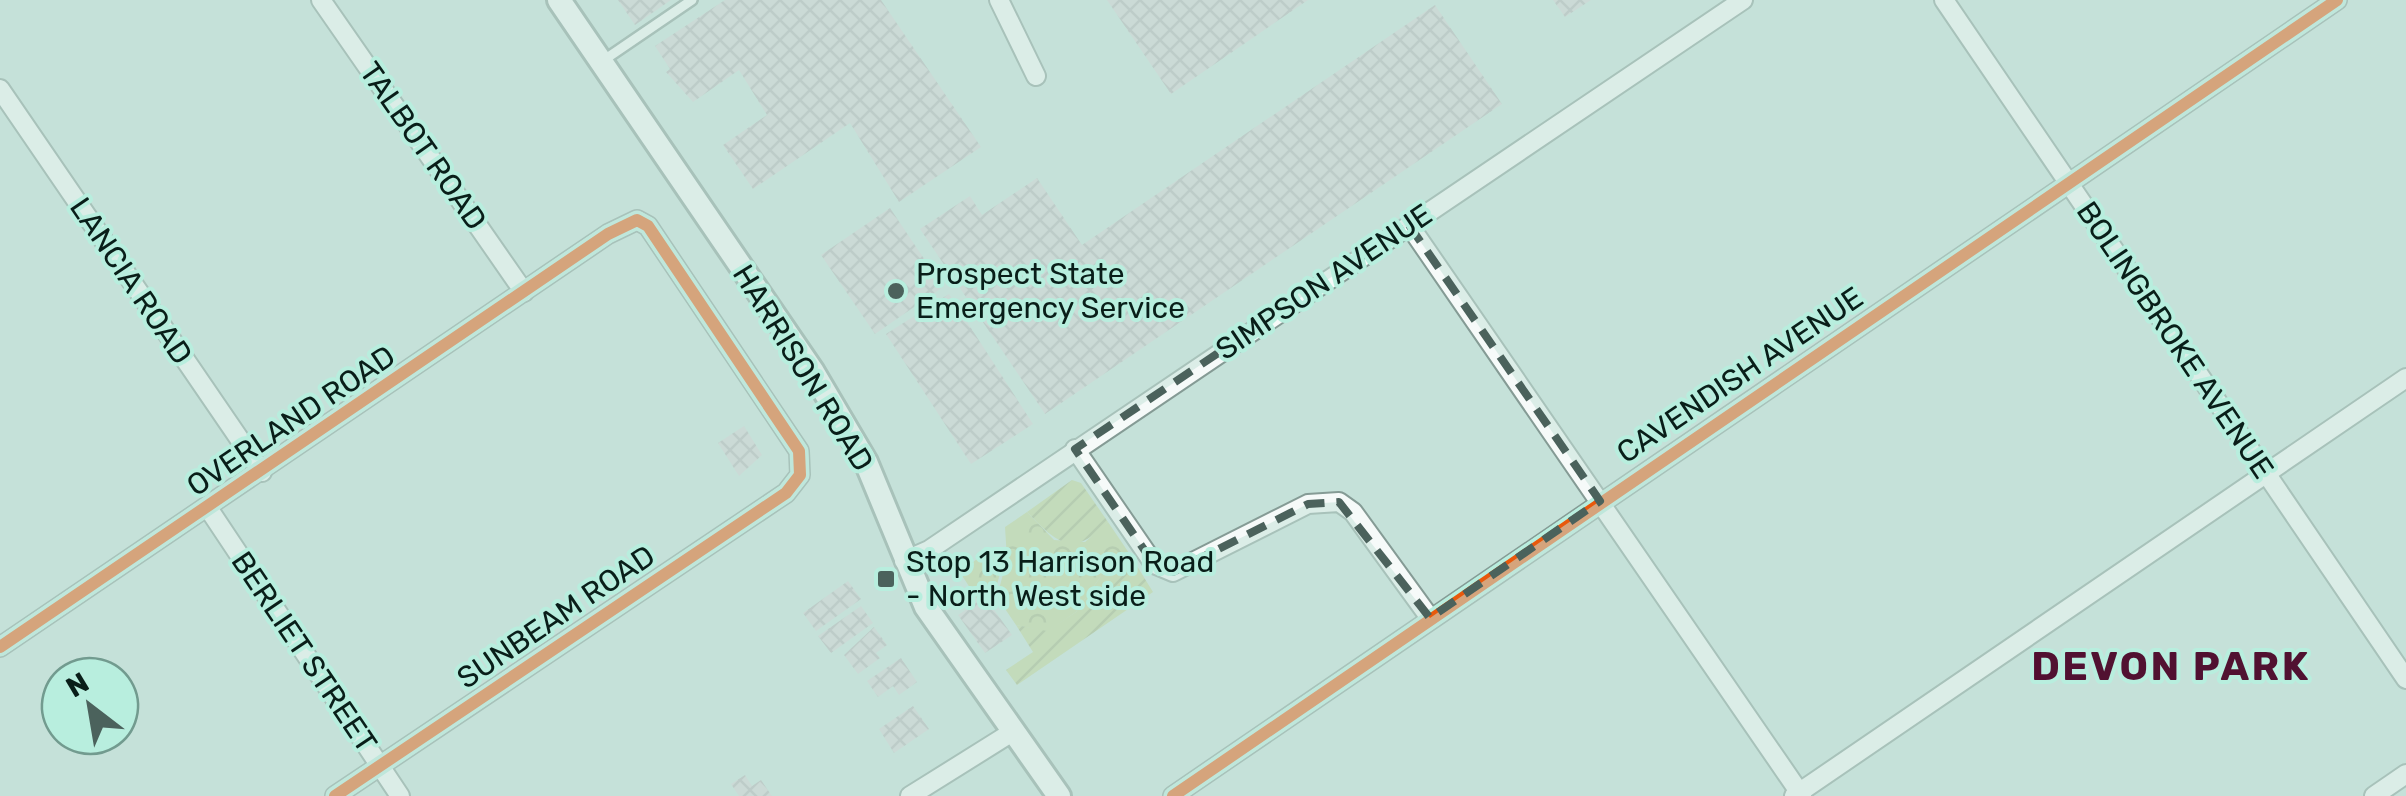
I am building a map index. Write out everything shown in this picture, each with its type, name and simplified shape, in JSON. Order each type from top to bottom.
[{"type":"street","name":"TALBOT ROAD","points":[[321,0],[524,292]]},
{"type":"street","name":"HARRISON ROAD","points":[[559,0],[813,372],[866,462],[926,607],[1059,796]]},
{"type":"street","points":[[999,0],[1036,76]]},
{"type":"street","name":"SIMPSON AVENUE","points":[[904,561],[929,550],[1743,0]]},
{"type":"street","name":"BOLINGBROKE AVENUE","points":[[1944,0],[2406,679]]},
{"type":"street","name":"CAVENDISH AVENUE","points":[[1173,796],[1600,500],[2337,0]]},
{"type":"street","name":"LANCIA ROAD","points":[[0,89],[262,472]]},
{"type":"street","name":"OVERLAND ROAD","points":[[0,647],[608,234],[637,220],[648,226],[799,451],[800,475]]},
{"type":"street","points":[[1410,225],[1798,795],[2406,378]]},
{"type":"street","points":[[1076,449],[1154,564],[1173,572],[1308,504],[1339,502],[1353,512],[1430,618]]},
{"type":"street","name":"SUNBEAM ROAD","points":[[336,796],[786,493],[800,475]]},
{"type":"street","name":"BERLIET STREET","points":[[208,508],[400,796]]},
{"type":"street","points":[[911,796],[1014,731]]},
{"type":"street","points":[[2374,796],[2406,774]]},
{"type":"lane","points":[[601,62],[692,0]]},
{"type":"highlighted area","points":[[1409,225],[1600,501],[1430,618],[1339,502],[1308,504],[1173,572],[1154,564],[1075,449]]},
{"type":"green space","points":[[1072,480],[1081,483],[1108,522],[1075,543],[1057,539],[1027,512]]},
{"type":"green space","points":[[1027,512],[1054,540],[1085,542],[1108,522],[1129,553],[1103,573],[1076,612],[1047,632],[1016,625],[997,597],[1007,559],[1005,527]]},
{"type":"green space","points":[[988,552],[1001,570],[996,588],[978,600],[959,571]]},
{"type":"green space","points":[[1129,553],[1153,592],[1017,685],[1006,670],[1033,652],[1016,625],[1047,631],[1076,612],[1103,573]]},
{"type":"building","points":[[618,0],[671,0],[635,25]]},
{"type":"building","points":[[725,0],[881,0],[981,147],[899,202],[850,123],[753,189],[723,145],[767,115],[739,70],[693,102],[666,72],[670,69],[655,46]]},
{"type":"building","points":[[1107,0],[1308,0],[1171,94]]},
{"type":"building","points":[[1553,0],[1591,0],[1565,17]]},
{"type":"building","points":[[1435,5],[1502,104],[1045,414],[920,229],[970,196],[982,215],[1037,178],[1082,245]]},
{"type":"building","points":[[890,208],[943,287],[875,334],[821,255]]},
{"type":"building","points":[[949,294],[1033,424],[971,464],[886,334]]},
{"type":"building","points":[[744,426],[762,455],[739,476],[718,443]]},
{"type":"building","points":[[848,581],[861,599],[816,631],[803,613]]},
{"type":"building","points":[[985,597],[1012,635],[985,653],[958,615]]},
{"type":"building","points":[[861,606],[873,623],[831,653],[818,636]]},
{"type":"building","points":[[874,627],[887,645],[876,653],[880,658],[858,674],[844,655]]},
{"type":"building","points":[[901,658],[917,682],[899,695],[893,686],[878,697],[867,681]]},
{"type":"building","points":[[913,706],[929,729],[894,753],[879,729]]},
{"type":"building","points":[[745,775],[752,786],[761,780],[772,796],[739,796],[731,784]]},
{"type":"cycle path","points":[[1173,796],[2337,0]]},
{"type":"cycle path","points":[[0,647],[608,234],[637,220],[648,226],[799,451],[800,475],[786,493],[335,796]]},
{"type":"place","name":"Prospect State Emergency Service","points":[[896,291]]},
{"type":"place","name":"Stop 13 Harrison Road - North West side","points":[[886,579]]},
{"type":"district","name":"DEVON PARK","points":[[2171,666]]}]
